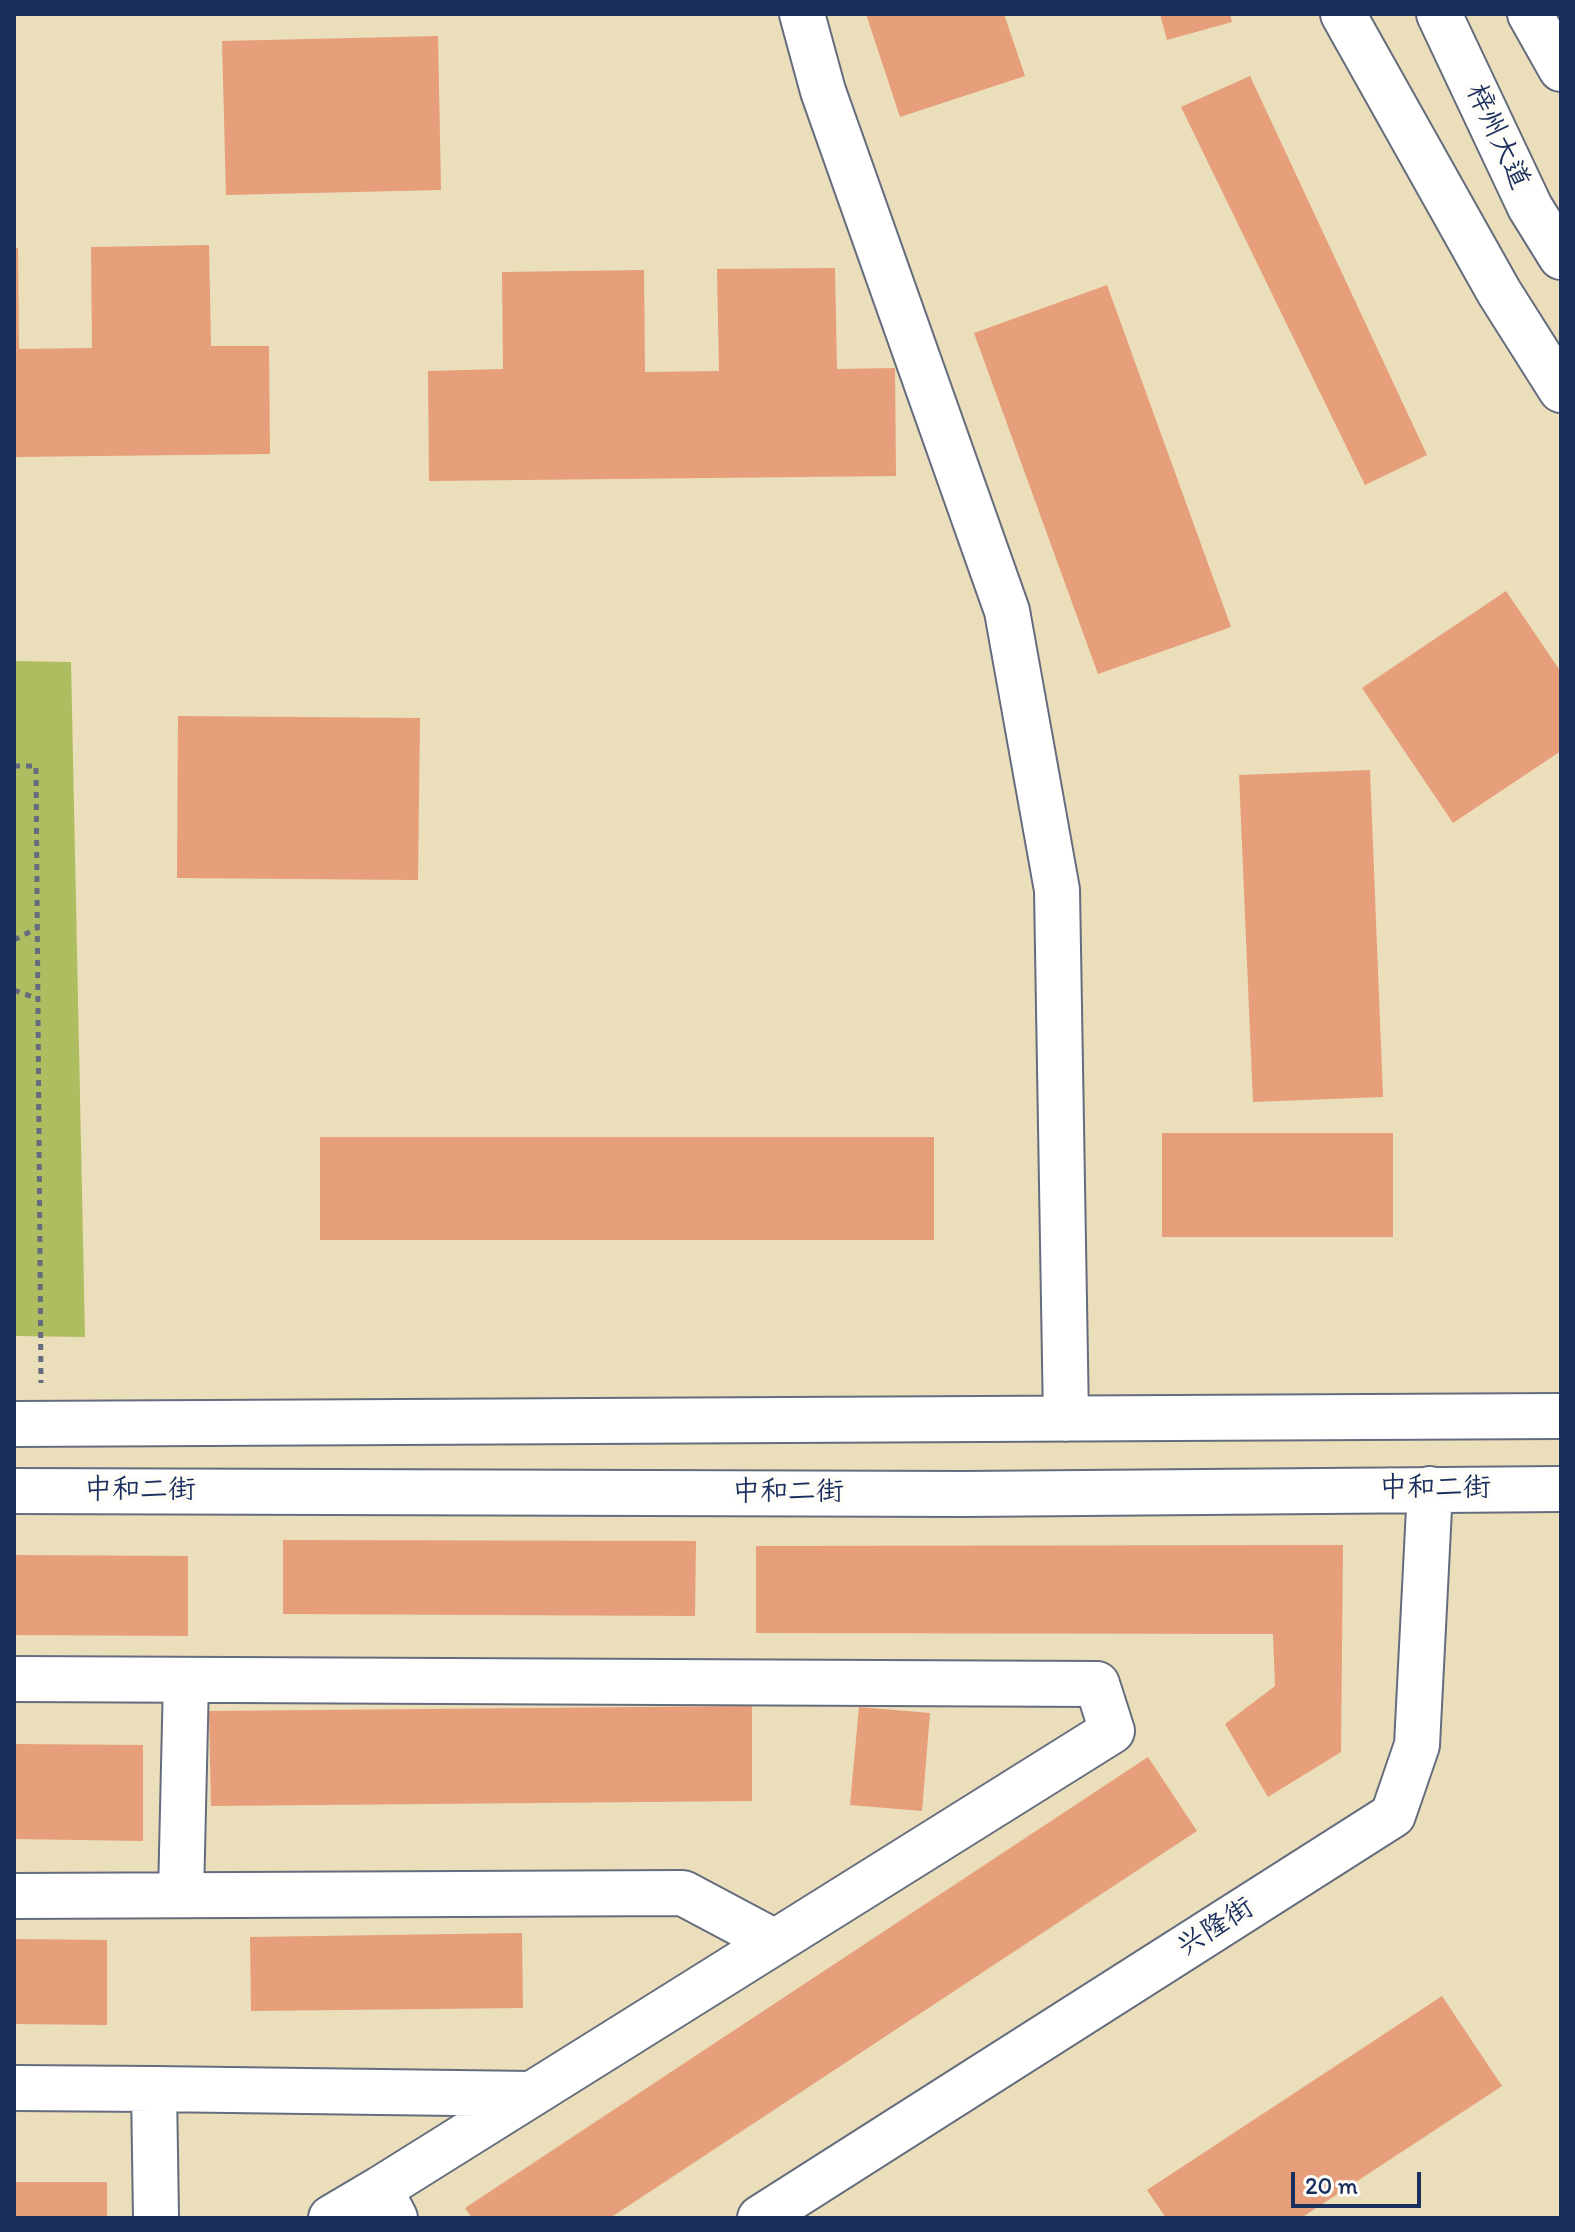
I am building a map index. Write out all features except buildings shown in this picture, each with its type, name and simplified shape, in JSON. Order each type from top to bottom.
[{"type":"main road","points":[[802,14],[823,91],[1007,611],[1057,890],[1066,1419]]},
{"type":"main road","points":[[1343,14],[1491,279],[1561,390]]},
{"type":"main road","name":"梓州大道","points":[[1439,14],[1530,207],[1561,257]]},
{"type":"main road","points":[[1530,14],[1561,69]]},
{"type":"main road","points":[[28,1424],[1561,1416]]},
{"type":"main road","name":"兴隆街","points":[[760,2218],[1393,1815],[1417,1745],[1430,1489]]},
{"type":"main road","name":"中和二街","points":[[14,1491],[980,1494],[1561,1489]]},
{"type":"main road","points":[[14,1679],[1097,1684],[1112,1731],[532,2094],[387,2203],[331,2218]]},
{"type":"main road","points":[[181,1895],[186,1680]]},
{"type":"main road","points":[[14,1896],[683,1893],[775,1942]]},
{"type":"main road","points":[[14,2088],[532,2094]]},
{"type":"main road","points":[[154,2089],[156,2218]]},
{"type":"path","points":[[14,766],[36,766],[38,999],[28,1424]]},
{"type":"path","points":[[14,940],[37,928]]},
{"type":"path","points":[[14,990],[38,999]]},
{"type":"green space","points":[[14,661],[71,662],[85,1337],[14,1336]]}]
